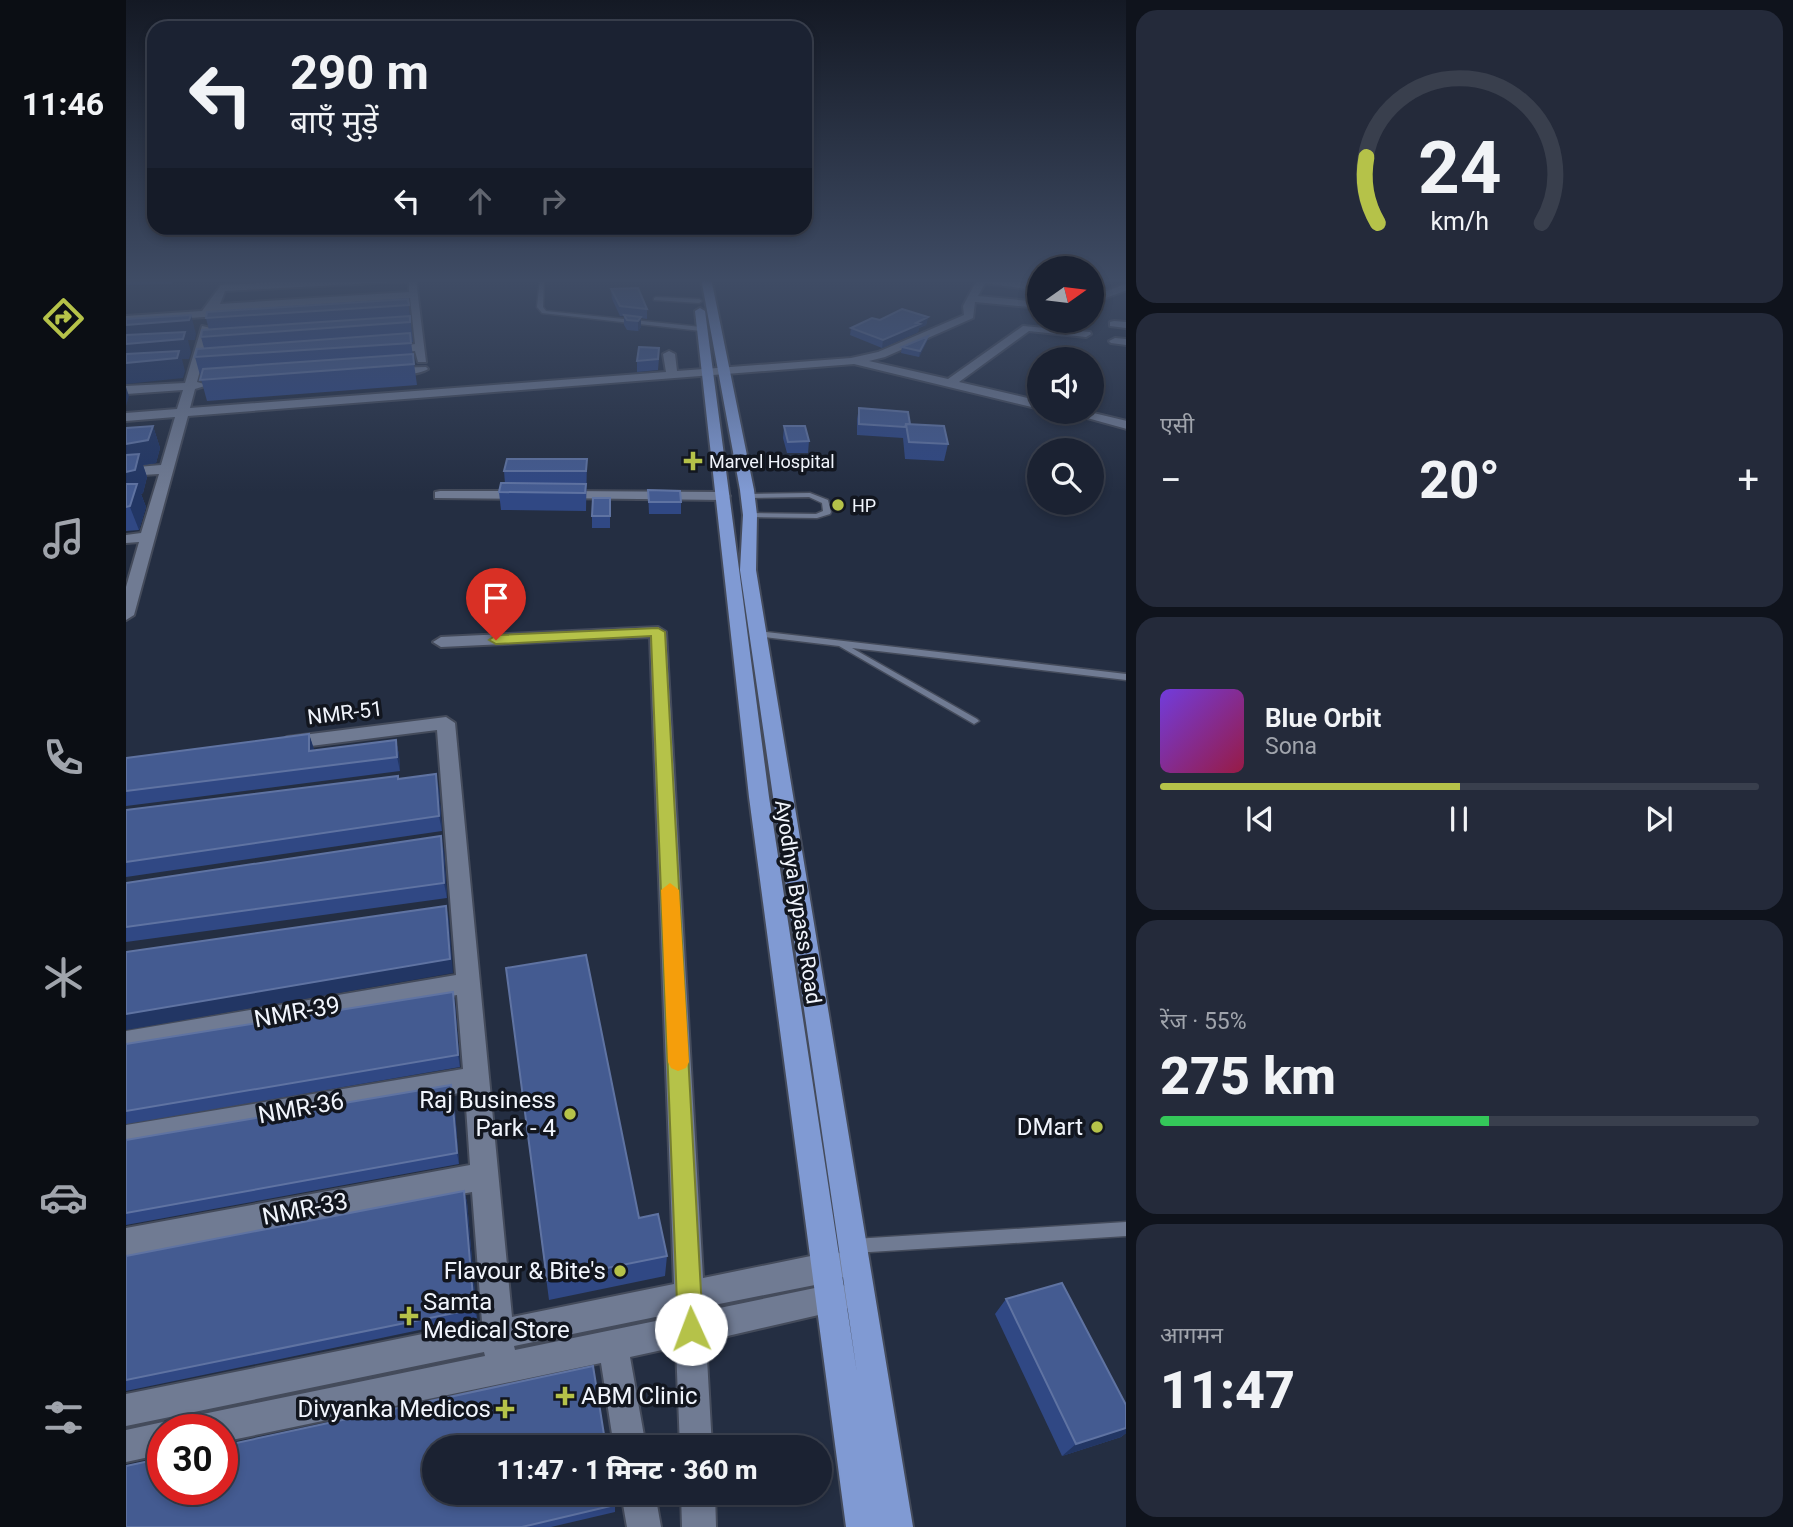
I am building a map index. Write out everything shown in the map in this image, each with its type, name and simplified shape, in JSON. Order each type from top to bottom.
[{"type":"main road","name":"Ayodhya Bypass Road","points":[[708,349],[716,372],[724,505],[759,797],[844,1259]]},
{"type":"main road","name":"Ayodhya Bypass Road","points":[[712,349],[749,505],[748,570],[844,1259],[863,1527]]},
{"type":"main road","points":[[724,505],[749,505]]},
{"type":"main road","name":"Ayodhya Bypass Road","points":[[845,1297],[895,1527]]},
{"type":"street","points":[[126,615],[132,572],[148,537],[167,469],[169,440],[182,411],[201,349]]},
{"type":"street","points":[[368,351],[391,349]]},
{"type":"street","points":[[421,349],[422,369],[428,392]]},
{"type":"street","points":[[126,415],[851,361],[881,355],[894,349]]},
{"type":"street","points":[[949,384],[997,349]]},
{"type":"street","points":[[669,354],[671,375]]},
{"type":"street","points":[[851,361],[1027,402]]},
{"type":"street","points":[[381,372],[422,369]]},
{"type":"street","points":[[126,390],[218,384]]},
{"type":"street","points":[[1104,420],[1126,425]]},
{"type":"street","points":[[126,472],[167,469]]},
{"type":"street","points":[[440,495],[724,505]]},
{"type":"street","points":[[137,501],[158,499]]},
{"type":"street","points":[[126,539],[148,537]]},
{"type":"street","points":[[441,642],[658,632],[695,1435]]},
{"type":"street","name":"NMR-51","points":[[272,745],[446,723],[451,775]]},
{"type":"street","points":[[424,778],[451,775],[448,840],[461,907],[501,1368]]},
{"type":"street","points":[[434,911],[461,907]]},
{"type":"street","name":"NMR-39","points":[[126,1042],[468,983]]},
{"type":"street","name":"NMR-36","points":[[126,1138],[476,1078]]},
{"type":"street","name":"NMR-33","points":[[126,1242],[484,1176]]},
{"type":"street","points":[[126,1410],[689,1296],[844,1259]]},
{"type":"street","points":[[238,1423],[845,1297]]},
{"type":"street","points":[[613,1345],[628,1435]]},
{"type":"street","points":[[126,1446],[147,1441]]},
{"type":"street","points":[[640,1505],[644,1527]]},
{"type":"street","points":[[698,1505],[699,1527]]},
{"type":"lane","points":[[814,495],[825,502],[827,512],[817,516],[749,505],[814,495]]},
{"type":"lane","points":[[758,634],[1126,677]]},
{"type":"lane","points":[[839,644],[974,721]]},
{"type":"lane","points":[[844,1259],[1126,1229]]},
{"type":"building","points":[[197,349],[314,349],[195,357]]},
{"type":"building","points":[[639,349],[659,349],[658,359],[637,361]]},
{"type":"building","points":[[179,351],[177,358],[126,363],[126,354]]},
{"type":"building","points":[[413,354],[414,364],[200,380],[203,369]]},
{"type":"building","points":[[859,408],[908,412],[910,424],[905,427],[859,424]]},
{"type":"building","points":[[906,424],[944,426],[948,444],[909,442]]},
{"type":"building","points":[[153,426],[148,440],[126,444],[126,428]]},
{"type":"building","points":[[784,426],[805,426],[809,441],[788,442]]},
{"type":"building","points":[[139,454],[135,470],[126,472],[126,455]]},
{"type":"building","points":[[507,459],[587,459],[586,471],[504,471]]},
{"type":"building","points":[[501,483],[586,484],[585,493],[499,492]]},
{"type":"building","points":[[126,484],[137,484],[130,506],[126,507]]},
{"type":"building","points":[[648,490],[680,491],[681,502],[649,502]]},
{"type":"building","points":[[593,498],[610,498],[610,516],[592,516]]},
{"type":"building","points":[[309,734],[309,751],[396,740],[397,757],[126,791],[126,758]]},
{"type":"building","points":[[436,774],[439,816],[126,862],[126,810],[398,776],[398,779]]},
{"type":"building","points":[[441,836],[444,883],[126,927],[126,883]]},
{"type":"building","points":[[446,906],[450,959],[126,1014],[126,952]]},
{"type":"building","name":"Raj Business Park - 4","points":[[586,955],[639,1218],[658,1214],[667,1256],[547,1280],[506,968]]},
{"type":"building","points":[[453,992],[458,1055],[126,1111],[126,1044]]},
{"type":"building","points":[[451,1085],[457,1153],[126,1213],[126,1140]]},
{"type":"building","points":[[464,1191],[474,1309],[126,1380],[126,1256]]},
{"type":"building","points":[[1062,1283],[1126,1405],[1126,1428],[1076,1444],[1006,1299]]},
{"type":"building","points":[[593,1366],[604,1435],[422,1435],[422,1505],[615,1505],[522,1527],[126,1527],[126,1466],[147,1461],[147,1505],[238,1505],[238,1443]]},
{"type":"slow traffic","points":[[670,890],[678,1062]]},
{"type":"place","name":"Marvel Hospital","points":[[693,461]]},
{"type":"place","name":"HP","points":[[838,505]]},
{"type":"place","name":"Raj Business Park - 4","points":[[570,1114]]},
{"type":"place","name":"DMart","points":[[1097,1127]]},
{"type":"place","name":"Flavour & Bite's","points":[[620,1271]]},
{"type":"place","name":"Samta Medical Store","points":[[409,1316]]},
{"type":"place","name":"ABM Clinic","points":[[565,1396]]},
{"type":"place","name":"Divyanka Medicos","points":[[505,1409]]},
{"type":"route","points":[[496,640],[658,632],[691,1329]]}]
